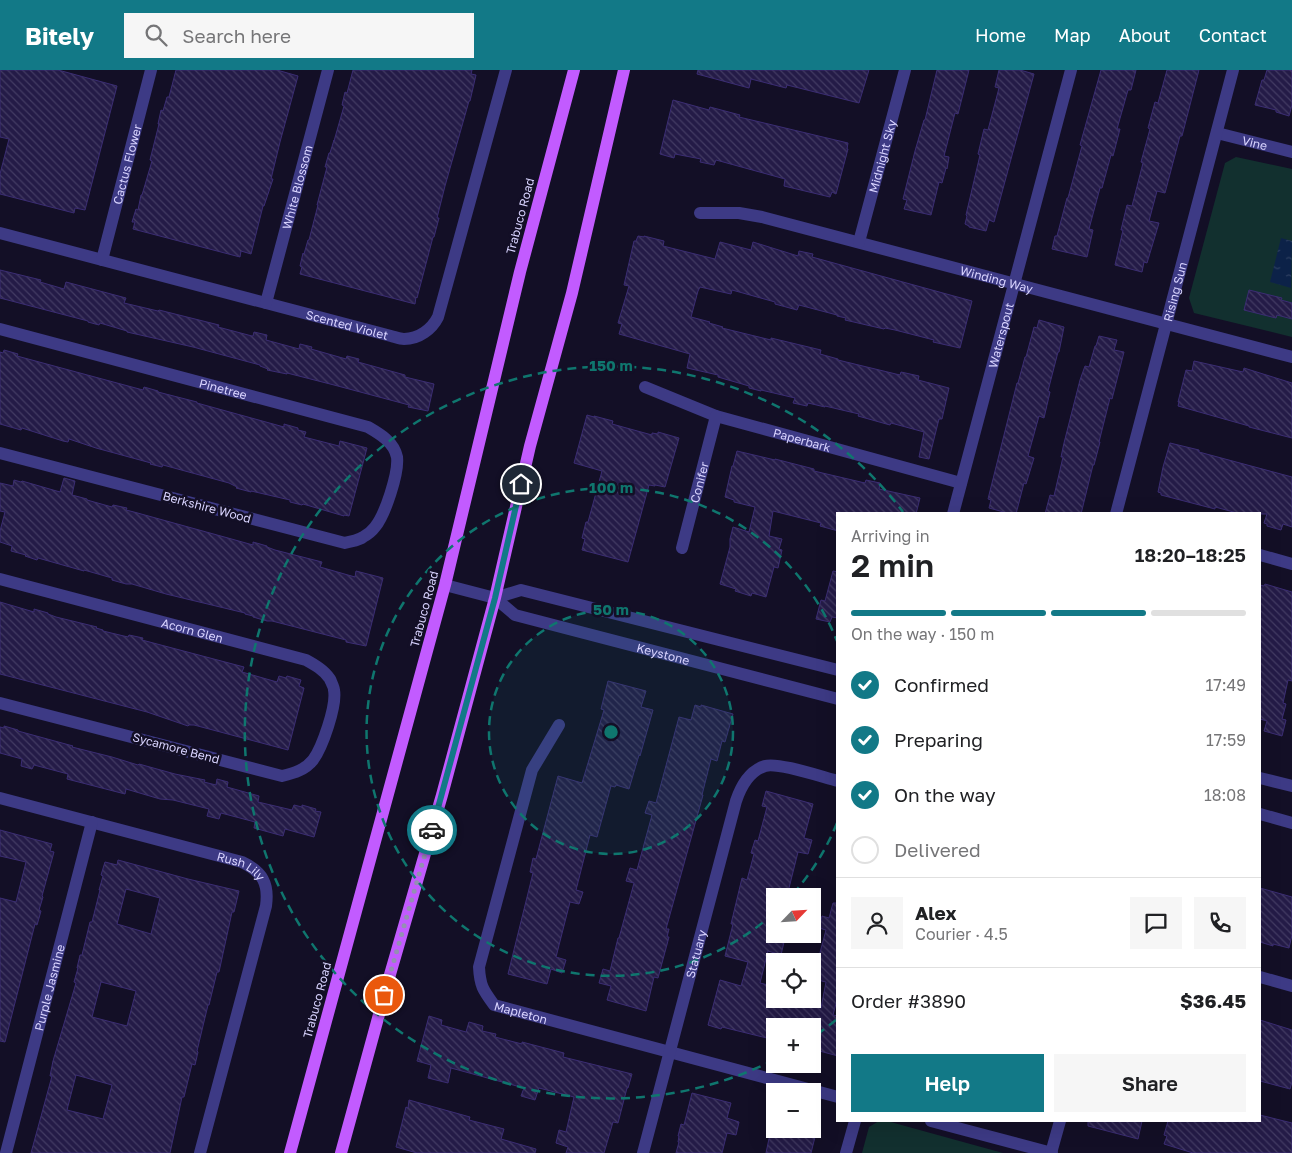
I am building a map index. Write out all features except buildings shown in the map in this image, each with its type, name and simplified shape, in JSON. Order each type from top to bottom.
[{"type":"main road","name":"Trabuco Road","points":[[290,1153],[445,585],[520,272],[574,70]]},
{"type":"main road","points":[[341,1153],[442,795],[495,598],[530,446],[572,293],[624,70]]},
{"type":"street","name":"Cactus Flower","points":[[102,260],[151,70]]},
{"type":"street","name":"White Blossom","points":[[266,303],[328,70]]},
{"type":"street","name":"Scented Violet","points":[[0,233],[391,336],[405,339],[417,336],[426,332],[438,317],[506,70]]},
{"type":"street","name":"Midnight Sky","points":[[859,242],[905,70]]},
{"type":"street","name":"Waterspout","points":[[954,512],[1070,70]]},
{"type":"street","name":"Rising Sun","points":[[1117,512],[1234,70]]},
{"type":"street","name":"Vine","points":[[1217,133],[1292,152]]},
{"type":"street","name":"Winding Way","points":[[700,213],[739,213],[762,217],[1292,357]]},
{"type":"street","name":"Pinetree","points":[[0,329],[368,427],[383,435],[392,446],[396,457],[396,472],[390,494]]},
{"type":"street","name":"Paperbark","points":[[646,387],[716,416],[961,483]]},
{"type":"street","name":"Conifer","points":[[682,548],[716,416]]},
{"type":"street","name":"Berkshire Wood","points":[[0,453],[345,542],[362,538],[375,528],[384,512],[390,494]]},
{"type":"street","points":[[1261,556],[1292,564]]},
{"type":"street","name":"Acorn Glen","points":[[0,579],[306,660],[321,668],[330,679],[334,690],[334,705],[327,727]]},
{"type":"street","name":"Keystone","points":[[445,585],[495,598],[515,615],[836,698]]},
{"type":"street","points":[[495,598],[521,590],[836,669]]},
{"type":"street","name":"Sycamore Bend","points":[[0,703],[282,776],[300,772],[312,761],[321,745],[327,727]]},
{"type":"street","name":"Mapleton","points":[[559,725],[532,770],[479,967],[482,990],[494,1006],[836,1096]]},
{"type":"street","name":"Statuary","points":[[643,1153],[741,786],[756,770],[773,765],[836,780]]},
{"type":"street","points":[[1261,778],[1292,786]]},
{"type":"street","name":"Rush Lily","points":[[0,798],[242,862],[252,866],[260,874],[267,894],[266,906],[200,1153]]},
{"type":"street","points":[[1261,814],[1292,823]]},
{"type":"street","name":"Purple Jasmine","points":[[6,1153],[92,822]]},
{"type":"street","points":[[1261,977],[1292,986]]},
{"type":"street","points":[[846,1153],[855,1122]]},
{"type":"street","points":[[935,1122],[1051,1153],[1060,1122]]},
{"type":"green space","points":[[1236,157],[1292,169],[1292,337],[1194,313],[1189,298],[1225,163]]},
{"type":"green space","points":[[877,1122],[891,1122],[1003,1153],[862,1153],[869,1127]]},
{"type":"water","points":[[1281,238],[1292,241],[1291,288],[1270,282]]},
{"type":"way so far","points":[[384,995],[432,830]]},
{"type":"route","points":[[432,830],[495,598],[521,484]]}]
